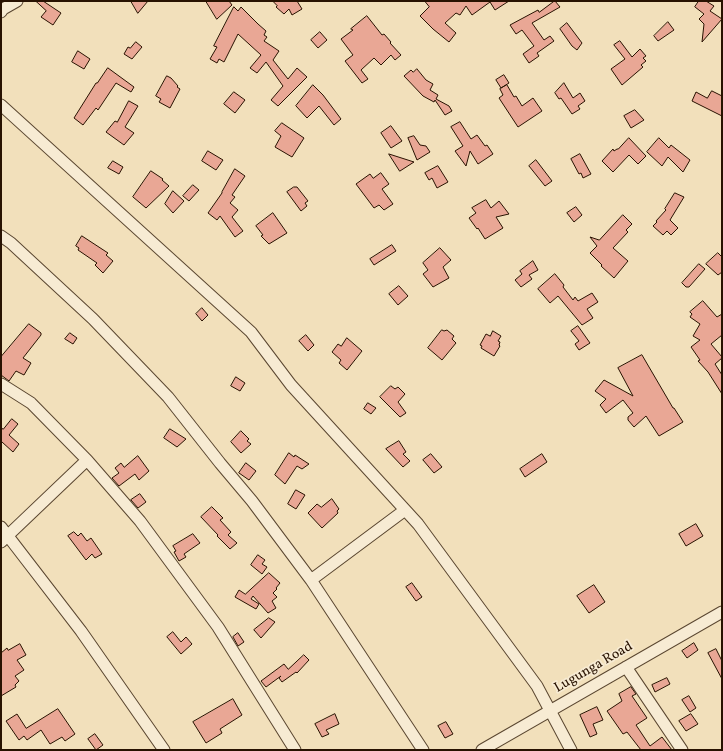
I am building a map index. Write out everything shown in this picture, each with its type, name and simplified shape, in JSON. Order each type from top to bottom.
[{"type":"street","points":[[1,12],[3,9],[17,1]]},
{"type":"street","points":[[1,105],[251,332],[291,385],[418,524],[537,686],[571,750]]},
{"type":"street","points":[[1,236],[11,243],[92,319],[168,397],[252,501],[311,580],[423,750]]},
{"type":"street","points":[[1,384],[31,403],[87,460],[140,521],[218,627],[295,750]]},
{"type":"street","points":[[87,460],[3,535],[82,631],[164,750]]},
{"type":"street","points":[[311,580],[405,510]]},
{"type":"street","name":"Lugunga Road","points":[[482,750],[722,612]]},
{"type":"street","points":[[626,667],[682,750]]},
{"type":"building","points":[[36,1],[43,1],[61,13],[53,25],[41,17],[46,11]]},
{"type":"building","points":[[131,1],[148,1],[138,13]]},
{"type":"building","points":[[206,1],[229,1],[232,5],[217,19]]},
{"type":"building","points":[[273,1],[297,1],[302,9],[292,15],[289,9],[284,14],[276,7],[277,6]]},
{"type":"building","points":[[425,1],[509,1],[495,10],[490,2],[472,15],[466,6],[460,15],[456,13],[445,23],[456,33],[449,42],[420,16],[429,7]]},
{"type":"building","points":[[555,1],[560,7],[532,23],[544,40],[550,36],[554,41],[537,53],[539,56],[529,63],[523,54],[534,46],[522,30],[516,34],[510,25],[538,10],[539,12]]},
{"type":"building","points":[[699,1],[706,1],[714,6],[710,11],[722,19],[702,42],[704,24],[699,19],[704,14],[695,7]]},
{"type":"building","points":[[234,7],[238,11],[241,7],[266,31],[264,35],[267,37],[264,41],[279,51],[273,60],[288,79],[297,68],[307,77],[278,106],[271,100],[283,86],[266,62],[257,73],[250,68],[261,55],[238,34],[224,62],[219,59],[217,63],[210,59],[217,47],[214,46]]},
{"type":"building","points":[[367,16],[401,55],[395,60],[391,55],[381,65],[374,58],[361,70],[368,79],[362,83],[345,61],[353,55],[341,39],[353,30],[351,29]]},
{"type":"building","points":[[668,22],[674,30],[658,41],[654,36]]},
{"type":"building","points":[[567,23],[582,43],[577,50],[572,46],[560,29]]},
{"type":"building","points":[[320,32],[327,40],[318,48],[311,40]]},
{"type":"building","points":[[620,41],[632,57],[640,49],[646,56],[643,58],[646,61],[641,65],[643,67],[622,85],[611,69],[625,59],[614,45]]},
{"type":"building","points":[[136,42],[142,47],[132,59],[124,54],[128,47],[130,48]]},
{"type":"building","points":[[78,51],[90,59],[84,69],[72,62]]},
{"type":"building","points":[[108,68],[134,87],[131,92],[116,83],[98,110],[96,108],[83,125],[74,118],[96,83]]},
{"type":"building","points":[[417,69],[426,80],[433,84],[430,90],[438,95],[436,99],[449,106],[452,111],[445,115],[435,100],[434,102],[423,96],[404,76],[411,70],[413,72]]},
{"type":"building","points":[[504,75],[509,83],[501,88],[496,80]]},
{"type":"building","points":[[167,76],[171,78],[180,89],[170,108],[159,102],[161,99],[156,96]]},
{"type":"building","points":[[564,83],[573,98],[580,93],[585,101],[578,106],[580,109],[572,114],[561,98],[559,99],[555,93]]},
{"type":"building","points":[[313,85],[323,95],[341,119],[334,125],[319,106],[307,118],[296,106]]},
{"type":"building","points":[[507,85],[514,97],[516,96],[522,106],[533,98],[542,111],[518,127],[499,98],[503,95],[500,89]]},
{"type":"building","points":[[712,91],[722,96],[722,116],[692,101],[696,92],[707,98]]},
{"type":"building","points":[[234,92],[245,100],[235,113],[224,104]]},
{"type":"building","points":[[129,101],[138,106],[125,127],[134,133],[124,145],[106,132],[115,121],[117,122]]},
{"type":"building","points":[[635,110],[644,120],[631,128],[624,116]]},
{"type":"building","points":[[460,122],[471,139],[477,135],[485,146],[487,145],[493,154],[478,164],[470,151],[466,166],[455,151],[463,146],[451,127]]},
{"type":"building","points":[[282,123],[304,138],[292,157],[275,147],[281,136],[275,131]]},
{"type":"building","points":[[391,126],[402,141],[391,148],[381,133]]},
{"type":"building","points":[[414,136],[420,145],[426,146],[430,152],[417,160],[408,138]]},
{"type":"building","points":[[629,138],[646,156],[638,164],[629,155],[613,172],[602,161],[613,149],[614,151],[618,149]]},
{"type":"building","points":[[659,138],[669,148],[671,145],[690,160],[683,172],[668,157],[662,166],[647,152]]},
{"type":"building","points":[[208,151],[223,160],[216,170],[202,161]]},
{"type":"building","points":[[389,154],[414,162],[400,171]]},
{"type":"building","points":[[580,154],[591,174],[583,178],[581,173],[579,174],[571,159]]},
{"type":"building","points":[[536,160],[552,181],[545,186],[529,166]]},
{"type":"building","points":[[113,161],[123,167],[119,174],[108,168]]},
{"type":"building","points":[[438,166],[448,182],[437,188],[432,178],[429,180],[425,173]]},
{"type":"building","points":[[235,169],[245,176],[232,195],[235,197],[230,203],[238,210],[232,217],[243,231],[235,237],[220,216],[217,220],[208,213],[222,193]]},
{"type":"building","points":[[151,171],[163,179],[162,180],[169,186],[146,208],[133,197]]},
{"type":"building","points":[[381,173],[389,184],[382,189],[393,204],[384,210],[379,205],[374,208],[356,184],[370,174],[373,178]]},
{"type":"building","points":[[193,185],[199,190],[189,201],[183,196]]},
{"type":"building","points":[[294,187],[297,187],[308,201],[305,203],[307,206],[301,211],[287,192]]},
{"type":"building","points":[[173,191],[184,201],[173,213],[165,204]]},
{"type":"building","points":[[675,193],[684,197],[670,220],[678,228],[671,235],[667,231],[663,235],[653,226],[666,210],[665,209]]},
{"type":"building","points":[[486,200],[491,208],[499,201],[509,214],[496,217],[503,228],[485,239],[469,218],[476,213],[472,208]]},
{"type":"building","points":[[576,207],[582,215],[574,222],[567,213]]},
{"type":"building","points":[[273,213],[287,233],[269,244],[261,236],[263,235],[256,226]]},
{"type":"building","points":[[623,215],[632,224],[626,230],[628,232],[613,248],[628,261],[614,278],[590,253],[597,246],[590,237],[599,240]]},
{"type":"building","points":[[82,236],[108,253],[106,255],[113,261],[103,273],[95,265],[97,263],[78,250],[79,248],[76,246]]},
{"type":"building","points":[[392,245],[396,251],[374,265],[370,259]]},
{"type":"building","points":[[440,248],[451,260],[443,267],[449,278],[433,287],[423,274],[428,270],[423,263]]},
{"type":"building","points":[[718,253],[722,257],[722,272],[718,275],[706,264]]},
{"type":"building","points":[[533,261],[538,270],[529,275],[532,279],[521,287],[515,280],[522,274],[520,271]]},
{"type":"building","points":[[699,264],[705,269],[689,287],[686,287],[682,283]]},
{"type":"building","points":[[555,274],[573,300],[575,297],[578,301],[592,293],[598,302],[587,309],[593,318],[582,325],[558,296],[550,303],[538,289]]},
{"type":"building","points":[[399,286],[408,296],[398,305],[389,294]]},
{"type":"building","points":[[703,301],[717,317],[722,314],[722,335],[711,344],[722,357],[715,364],[722,375],[722,394],[708,372],[698,361],[700,360],[691,347],[700,340],[693,336],[700,324],[690,317],[692,314],[690,312]]},
{"type":"building","points":[[202,308],[208,315],[202,321],[196,314]]},
{"type":"building","points":[[29,324],[41,333],[41,335],[23,358],[31,363],[24,375],[16,371],[9,381],[1,375],[1,357]]},
{"type":"building","points":[[578,326],[590,343],[579,350],[575,344],[579,341],[571,331]]},
{"type":"building","points":[[442,330],[447,330],[454,336],[452,339],[456,343],[442,360],[428,348]]},
{"type":"building","points":[[493,331],[501,336],[498,341],[500,342],[500,346],[494,356],[481,348],[482,346],[480,345],[486,334],[490,336]]},
{"type":"building","points":[[70,333],[77,338],[73,344],[65,339]]},
{"type":"building","points":[[306,335],[314,345],[308,351],[299,341]]},
{"type":"building","points":[[347,338],[362,351],[347,370],[339,363],[341,360],[332,352],[338,344],[341,346]]},
{"type":"building","points":[[642,355],[673,408],[683,422],[659,436],[646,416],[634,427],[628,420],[628,417],[633,413],[623,400],[606,413],[600,405],[606,399],[595,391],[604,380],[633,396],[618,368]]},
{"type":"building","points":[[236,377],[245,383],[240,391],[231,386]]},
{"type":"building","points":[[391,386],[395,389],[398,387],[405,394],[398,402],[406,413],[400,417],[380,397]]},
{"type":"building","points":[[368,403],[376,408],[371,414],[364,409]]},
{"type":"building","points":[[12,419],[18,424],[9,435],[19,444],[13,452],[2,442],[1,443],[1,428],[3,429]]},
{"type":"building","points":[[170,429],[186,439],[177,447],[164,438]]},
{"type":"building","points":[[241,431],[249,439],[247,441],[251,444],[241,453],[231,442]]},
{"type":"building","points":[[399,441],[406,452],[403,454],[410,461],[403,467],[386,449]]},
{"type":"building","points":[[289,453],[309,464],[302,469],[297,466],[285,484],[275,475]]},
{"type":"building","points":[[431,454],[442,467],[434,473],[423,460]]},
{"type":"building","points":[[542,454],[547,462],[525,477],[520,469]]},
{"type":"building","points":[[138,456],[149,471],[139,480],[135,474],[119,486],[112,478],[119,473],[115,468],[121,463],[124,467]]},
{"type":"building","points":[[246,463],[256,471],[249,480],[239,473]]},
{"type":"building","points":[[296,490],[305,495],[296,509],[288,504]]},
{"type":"building","points":[[140,494],[146,502],[138,508],[131,500]]},
{"type":"building","points":[[332,499],[339,509],[337,511],[338,513],[322,528],[308,513],[317,504],[321,507]]},
{"type":"building","points":[[212,507],[223,518],[220,520],[231,532],[228,535],[237,543],[230,549],[201,517]]},
{"type":"building","points":[[696,524],[703,536],[686,546],[679,534]]},
{"type":"building","points":[[74,532],[78,536],[81,533],[87,541],[91,538],[102,554],[95,558],[92,554],[86,560],[68,536]]},
{"type":"building","points":[[193,534],[200,543],[184,554],[186,557],[179,561],[174,552],[176,551],[173,546]]},
{"type":"building","points":[[258,555],[265,560],[262,564],[267,567],[262,574],[251,565]]},
{"type":"building","points":[[269,573],[280,583],[273,593],[277,597],[272,601],[276,608],[268,613],[253,596],[251,599],[259,604],[256,609],[235,597],[239,590],[245,594]]},
{"type":"building","points":[[412,583],[422,597],[416,601],[406,587]]},
{"type":"building","points":[[594,585],[605,602],[589,613],[577,596]]},
{"type":"building","points":[[269,618],[275,622],[261,638],[254,630]]},
{"type":"building","points":[[173,632],[181,642],[186,637],[192,644],[181,654],[167,637]]},
{"type":"building","points":[[238,633],[244,642],[238,646],[233,637]]},
{"type":"building","points":[[694,643],[698,650],[687,658],[682,651]]},
{"type":"building","points":[[20,644],[26,655],[17,660],[24,670],[15,676],[19,681],[15,685],[16,687],[1,696],[1,653],[7,648],[8,650]]},
{"type":"building","points":[[716,649],[722,661],[722,679],[708,653]]},
{"type":"building","points":[[304,655],[309,660],[297,673],[296,672],[282,682],[279,678],[281,676],[266,687],[261,681],[284,664],[288,669]]},
{"type":"building","points":[[667,678],[670,684],[655,692],[652,685]]},
{"type":"building","points":[[631,687],[636,694],[632,696],[647,718],[636,725],[650,746],[662,737],[672,750],[641,750],[627,732],[623,734],[607,711],[622,701],[619,694]]},
{"type":"building","points":[[689,696],[696,708],[690,712],[682,700]]},
{"type":"building","points":[[233,699],[242,715],[220,729],[222,733],[206,743],[193,722]]},
{"type":"building","points":[[597,707],[603,720],[593,724],[597,734],[590,737],[580,715]]},
{"type":"building","points":[[58,709],[75,734],[65,741],[62,737],[50,744],[41,730],[27,740],[24,736],[19,740],[6,721],[17,714],[26,728]]},
{"type":"building","points":[[335,714],[339,724],[326,730],[329,734],[322,737],[315,724]]},
{"type":"building","points":[[691,714],[698,724],[686,731],[679,721]]},
{"type":"building","points":[[446,722],[453,734],[445,738],[438,726]]},
{"type":"building","points":[[95,734],[103,745],[96,750],[88,739]]}]
